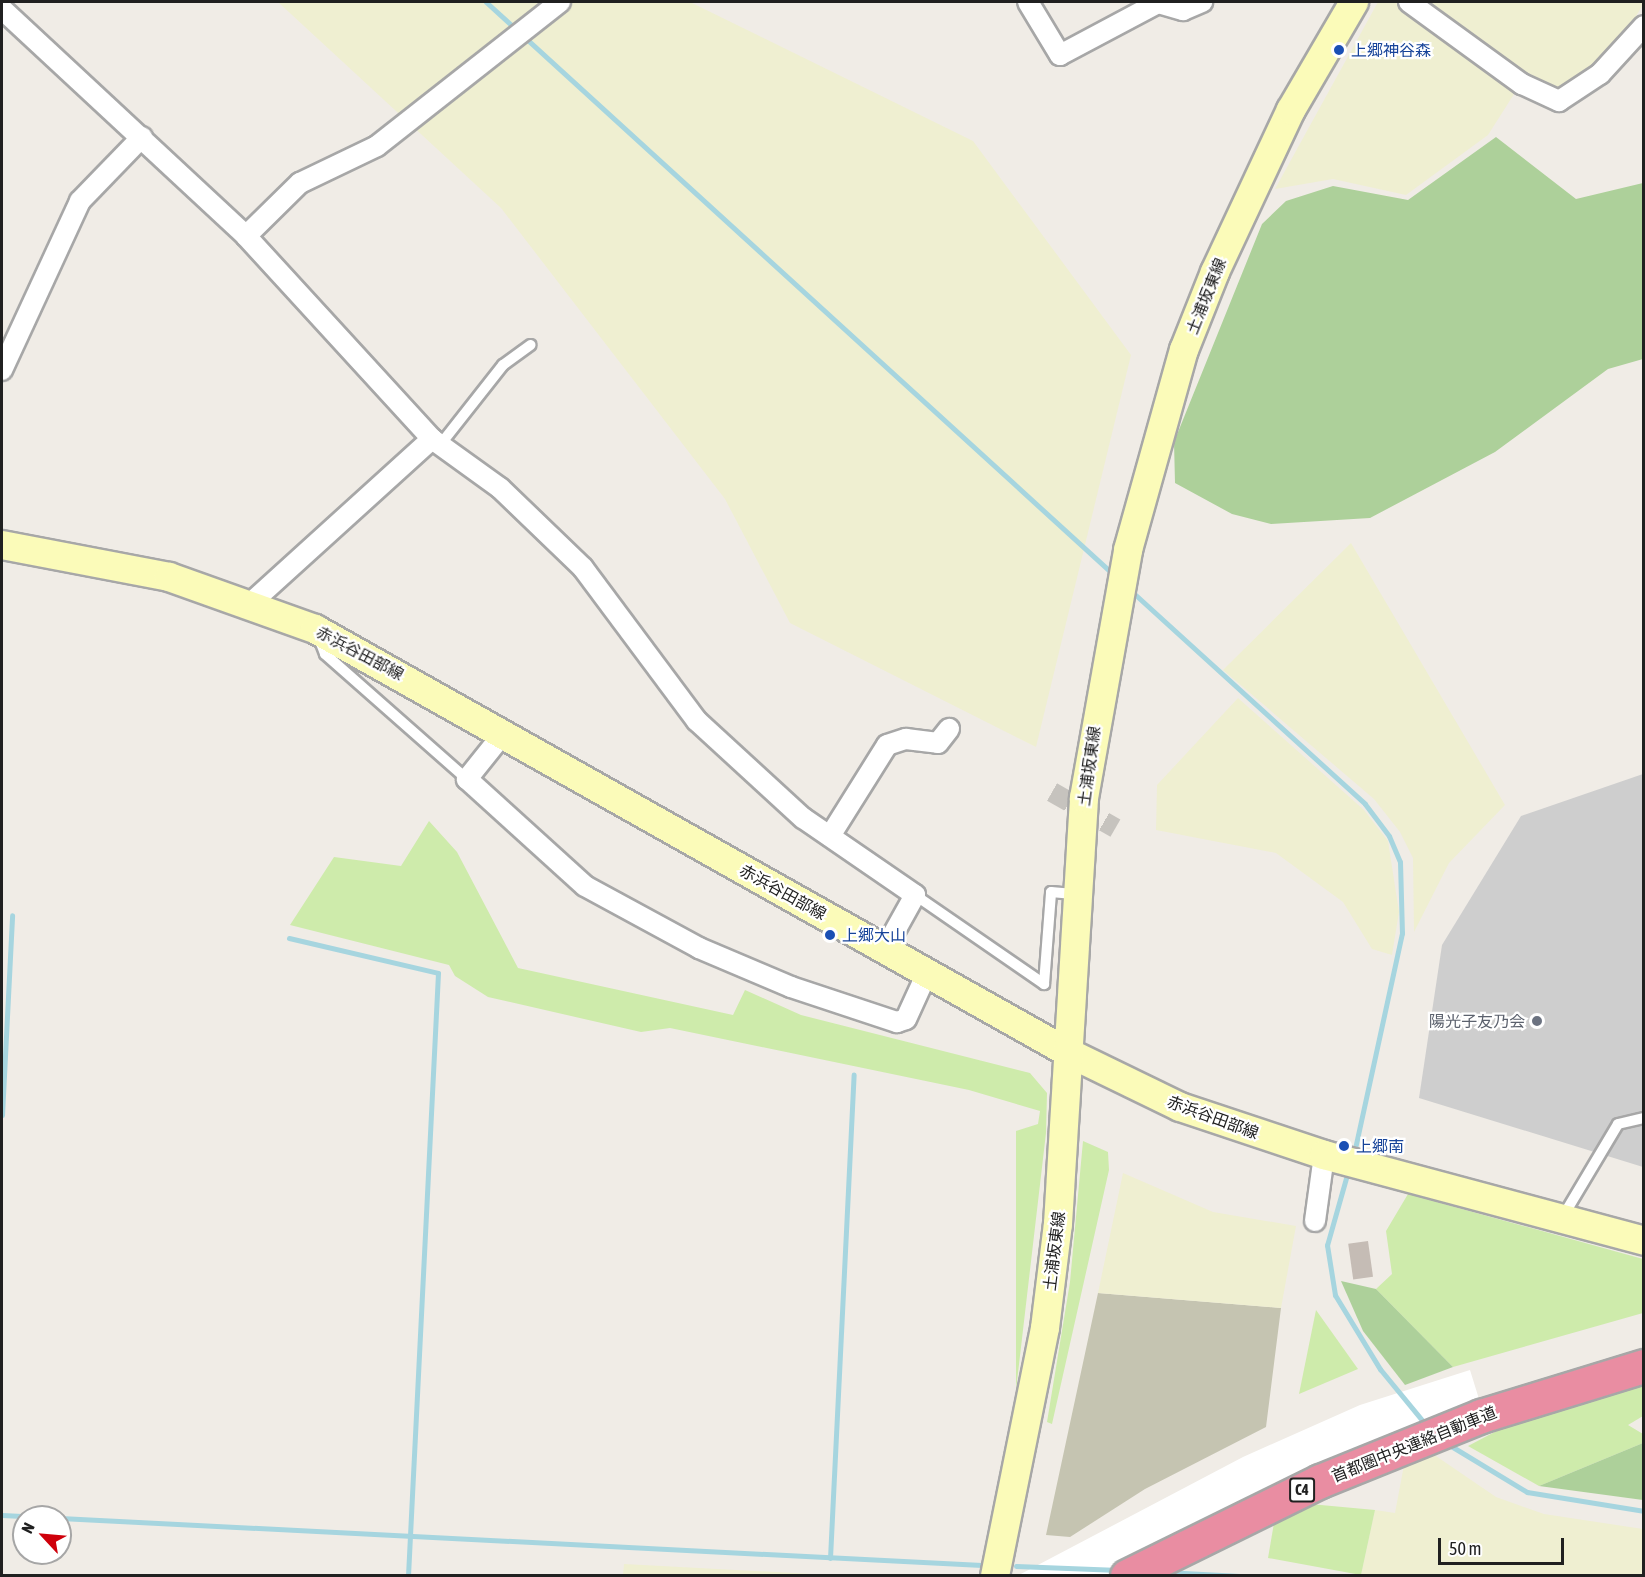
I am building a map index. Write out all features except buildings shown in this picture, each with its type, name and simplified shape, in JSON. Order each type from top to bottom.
[{"type":"highway","name":"首都圏中央連絡自動車道","points":[[1127,1575],[1320,1481],[1481,1416],[1644,1366]]},
{"type":"main road","name":"土浦坂東線","points":[[995,1575],[1045,1328],[1058,1224],[1084,798],[1112,623],[1172,389],[1215,272],[1265,162],[1354,2]]},
{"type":"main road","name":"赤浜谷田部線","points":[[2,545],[169,577],[252,602],[315,629],[1069,1053],[1180,1107],[1324,1155],[1644,1241]]},
{"type":"street","points":[[246,236],[300,183],[377,146],[560,2]]},
{"type":"street","points":[[1028,2],[1060,55],[1158,3],[1183,10],[1202,2]]},
{"type":"street","points":[[1409,2],[1522,84],[1559,101],[1600,74],[1644,26]]},
{"type":"street","points":[[2,9],[246,236],[436,442],[500,488],[583,568],[697,721],[830,836],[915,895],[885,949]]},
{"type":"street","points":[[2,370],[80,201],[142,137]]},
{"type":"street","points":[[252,602],[436,442]]},
{"type":"street","points":[[830,836],[887,745],[906,739],[938,743],[948,729]]},
{"type":"street","points":[[503,734],[467,779],[585,886],[699,948],[791,987],[897,1022],[906,1018],[927,973]]},
{"type":"street","points":[[1315,1221],[1324,1155]]},
{"type":"lane","points":[[436,442],[503,365],[531,345]]},
{"type":"lane","points":[[315,629],[325,654],[467,779]]},
{"type":"lane","points":[[915,895],[1044,984],[1051,892],[1077,894]]},
{"type":"lane","points":[[1562,1218],[1618,1124],[1644,1118]]},
{"type":"shaded area","points":[[278,2],[690,2],[973,141],[1131,355],[1036,747],[790,623],[725,499],[501,208]]},
{"type":"shaded area","points":[[1378,2],[1396,2],[1516,91],[1488,135],[1406,195],[1333,179],[1275,189]]},
{"type":"shaded area","points":[[1419,2],[1644,3],[1621,41],[1564,91],[1552,93]]},
{"type":"shaded area","points":[[1351,543],[1505,805],[1449,863],[1414,932],[1413,858],[1400,832],[1374,799],[1223,670]]},
{"type":"shaded area","points":[[1238,698],[1364,810],[1388,841],[1399,912],[1392,955],[1372,949],[1343,902],[1276,853],[1156,830],[1157,785]]},
{"type":"shaded area","name":"陽光子友乃会","points":[[1643,774],[1643,1167],[1419,1098],[1442,945],[1521,816]]},
{"type":"shaded area","points":[[1123,1173],[1213,1212],[1296,1226],[1281,1308],[1098,1293]]},
{"type":"shaded area","points":[[1098,1293],[1281,1308],[1266,1427],[1145,1489],[1070,1537],[1046,1535]]},
{"type":"shaded area","points":[[1433,1454],[1496,1497],[1544,1514],[1643,1529],[1643,1575],[1361,1575],[1375,1510],[1395,1513],[1404,1465]]},
{"type":"shaded area","points":[[624,1564],[830,1575],[623,1575]]},
{"type":"green space","points":[[1496,137],[1576,199],[1643,183],[1643,359],[1608,369],[1495,452],[1370,518],[1271,524],[1232,514],[1175,483],[1174,442],[1262,224],[1286,201],[1333,186],[1408,200]]},
{"type":"green space","points":[[429,821],[457,852],[518,968],[733,1015],[745,990],[801,1015],[1030,1073],[1047,1093],[1046,1133],[1016,1390],[1016,1131],[1038,1124],[1040,1111],[969,1090],[670,1028],[641,1032],[488,997],[455,976],[449,965],[290,925],[334,857],[401,866]]},
{"type":"green space","points":[[1083,1141],[1108,1152],[1109,1170],[1052,1424],[1047,1422],[1070,1282]]},
{"type":"green space","points":[[1408,1194],[1643,1259],[1643,1313],[1453,1367],[1376,1289],[1392,1274],[1386,1231]]},
{"type":"green space","points":[[1341,1281],[1376,1289],[1453,1367],[1405,1385],[1363,1331]]},
{"type":"green space","points":[[1316,1310],[1358,1369],[1299,1394]]},
{"type":"green space","points":[[1643,1381],[1643,1416],[1628,1425],[1643,1434],[1643,1443],[1539,1486],[1468,1446],[1506,1426]]},
{"type":"green space","points":[[1643,1443],[1643,1500],[1539,1486]]},
{"type":"green space","points":[[1310,1504],[1375,1510],[1361,1575],[1268,1558],[1274,1523]]},
{"type":"pier","points":[[1470,1370],[1488,1428],[1335,1487],[1153,1575],[1017,1576],[1243,1457],[1360,1405]]},
{"type":"waterway","points":[[486,2],[1114,575]]},
{"type":"waterway","points":[[1129,589],[1365,804],[1389,836],[1400,862],[1402,933],[1354,1153]]},
{"type":"waterway","points":[[2,1115],[12,915]]},
{"type":"waterway","points":[[289,938],[438,973],[408,1576]]},
{"type":"waterway","points":[[830,1558],[854,1075]]},
{"type":"waterway","points":[[1348,1171],[1327,1245],[1335,1295],[1380,1369],[1426,1425]]},
{"type":"waterway","points":[[1446,1443],[1527,1492],[1644,1511]]},
{"type":"waterway","points":[[2,1515],[12,1516]]},
{"type":"waterway","points":[[72,1519],[982,1565]]},
{"type":"waterway","points":[[1016,1566],[1119,1570]]},
{"type":"waterway","points":[[1165,1572],[1240,1576]]},
{"type":"tunnel","points":[[1052,792],[1115,828]]},
{"type":"place","name":"上郷神谷森","points":[[1339,50]]},
{"type":"place","name":"上郷大山","points":[[830,935]]},
{"type":"place","name":"陽光子友乃会","points":[[1537,1021]]},
{"type":"place","name":"上郷南","points":[[1344,1146]]}]
